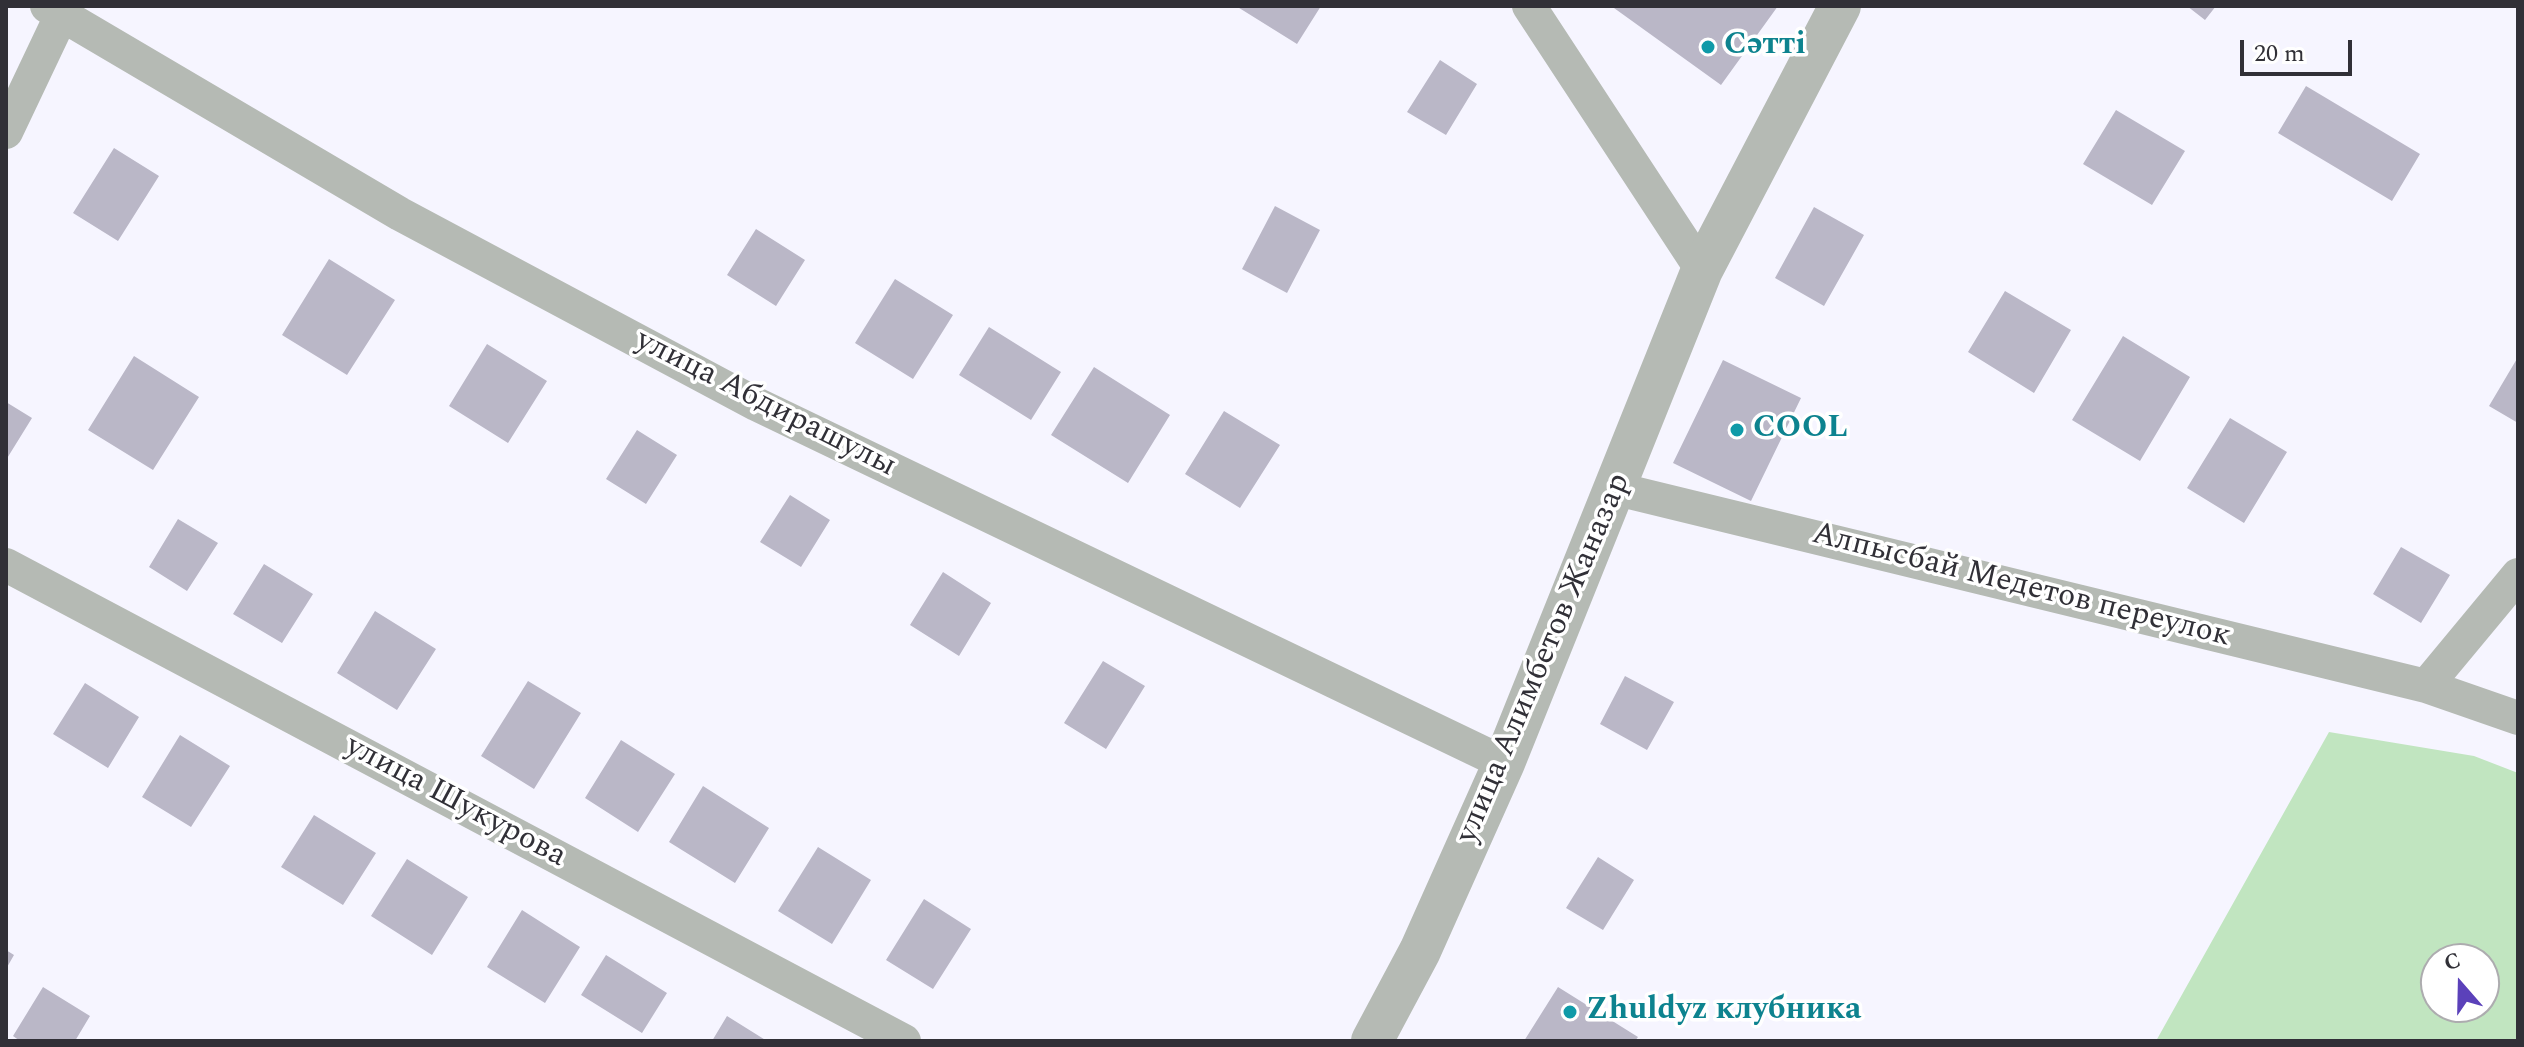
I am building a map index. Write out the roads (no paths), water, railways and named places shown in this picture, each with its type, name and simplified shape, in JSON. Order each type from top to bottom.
[{"type":"street","points":[[1529,6],[1702,270]]},
{"type":"street","name":"улица Алимбетов Жаназар","points":[[1372,1041],[1420,951],[1504,763],[1617,489],[1702,270],[1840,6]]},
{"type":"street","points":[[6,132],[54,10]]},
{"type":"street","name":"улица Абдирашулы","points":[[54,10],[400,214],[756,404],[1504,763]]},
{"type":"street","name":"Алпысбай Медетов переулок","points":[[1617,489],[2426,686],[2518,718]]},
{"type":"street","name":"улица Шукурова","points":[[6,565],[904,1041]]},
{"type":"street","points":[[2426,686],[2518,575]]},
{"type":"place","name":"Сәтті","points":[[1708,47]]},
{"type":"place","name":"COOL","points":[[1737,430]]},
{"type":"place","name":"Zhuldyz клубника","points":[[1570,1012]]}]
